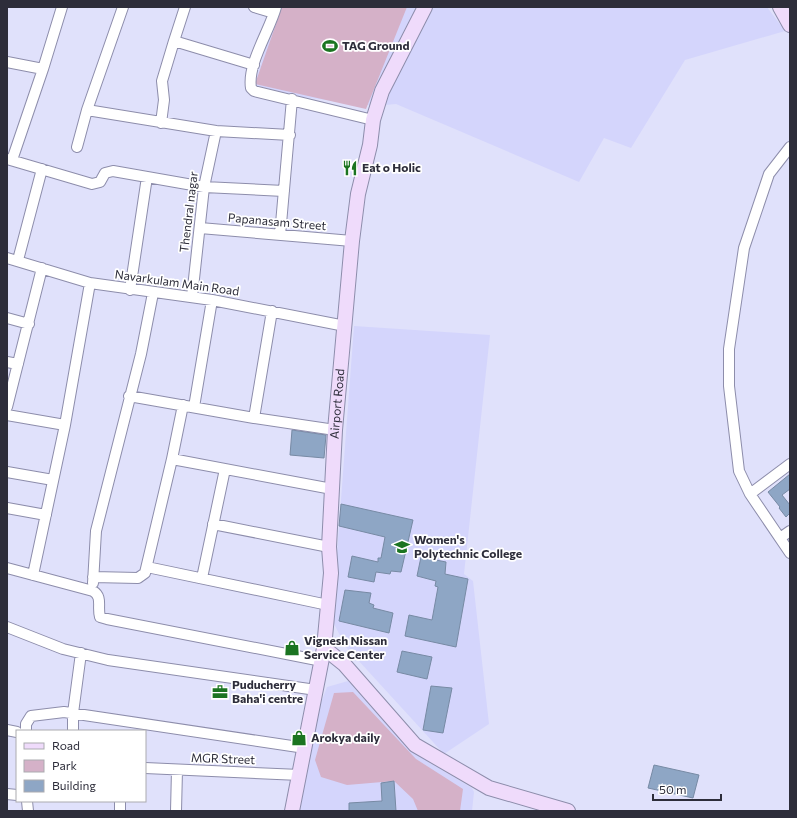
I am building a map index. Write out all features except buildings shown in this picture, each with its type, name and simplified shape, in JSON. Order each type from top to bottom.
[{"type":"street","points":[[62,7],[43,69],[10,159],[92,184],[100,182],[105,173],[113,171],[204,187],[284,191]]},
{"type":"street","points":[[77,147],[123,7]]},
{"type":"street","points":[[161,123],[164,100],[162,81],[185,7]]},
{"type":"street","points":[[254,7],[275,10],[254,65],[250,88],[254,91],[292,99],[373,120]]},
{"type":"street","name":"Airport Road","points":[[292,811],[323,654],[331,573],[329,547],[335,430],[352,241],[358,194],[370,145],[373,120],[382,90],[425,7]]},
{"type":"street","points":[[780,7],[790,25]]},
{"type":"street","points":[[174,41],[254,65]]},
{"type":"street","points":[[7,62],[43,69]]},
{"type":"street","points":[[280,235],[292,99]]},
{"type":"street","points":[[88,110],[216,131],[290,135]]},
{"type":"street","name":"Thendral nagar","points":[[192,297],[204,187],[216,131]]},
{"type":"street","points":[[790,147],[769,174],[744,248],[729,348],[729,386],[739,472],[750,494],[790,553]]},
{"type":"street","points":[[18,260],[42,169]]},
{"type":"street","points":[[130,290],[147,177]]},
{"type":"street","name":"Papanasam Street","points":[[200,228],[352,241]]},
{"type":"street","name":"Navarkulam Main Road","points":[[7,258],[18,260],[90,283],[130,290],[212,300],[345,326]]},
{"type":"street","points":[[7,407],[42,268]]},
{"type":"street","points":[[32,575],[65,426],[90,283]]},
{"type":"street","points":[[93,591],[96,531],[129,396],[141,354],[153,293]]},
{"type":"street","points":[[194,407],[212,300]]},
{"type":"street","points":[[254,418],[272,311]]},
{"type":"street","points":[[7,318],[29,324]]},
{"type":"street","points":[[7,362],[18,364]]},
{"type":"street","points":[[129,396],[254,418],[335,430]]},
{"type":"street","points":[[93,577],[138,578],[145,573],[183,405]]},
{"type":"street","points":[[7,415],[65,426]]},
{"type":"street","points":[[172,459],[332,490]]},
{"type":"street","points":[[750,494],[790,464]]},
{"type":"street","points":[[202,578],[225,469]]},
{"type":"street","points":[[7,472],[53,480]]},
{"type":"street","points":[[7,508],[46,515]]},
{"type":"street","points":[[213,524],[329,547]]},
{"type":"street","points":[[780,538],[790,531]]},
{"type":"street","points":[[146,567],[328,605]]},
{"type":"street","points":[[7,568],[93,591],[98,594],[100,600],[98,610],[100,617],[107,619],[323,654],[344,664],[415,745],[489,788],[568,811]]},
{"type":"street","points":[[7,627],[62,649],[80,653],[144,666],[316,690]]},
{"type":"street","points":[[73,730],[73,713],[80,653]]},
{"type":"street","points":[[26,730],[26,724],[31,716],[57,712],[73,713],[305,748]]},
{"type":"street","name":"MGR Street","points":[[146,768],[300,775]]},
{"type":"street","points":[[176,811],[177,770]]},
{"type":"shaded area","points":[[279,7],[767,7],[785,31],[685,60],[631,148],[604,138],[579,182],[396,104],[375,106],[295,96],[254,85]]},
{"type":"shaded area","name":"Women's Polytechnic College","points":[[354,326],[490,335],[464,574],[473,581],[489,724],[444,754],[346,647],[332,620]]},
{"type":"shaded area","points":[[348,681],[380,717],[419,756],[472,788],[474,792],[472,811],[299,811],[320,705],[327,687]]},
{"type":"green space","name":"TAG Ground","points":[[282,7],[407,7],[366,109],[255,84]]},
{"type":"green space","points":[[353,692],[416,759],[463,789],[460,811],[418,811],[413,799],[394,781],[347,785],[321,777],[315,760],[334,693]]},
{"type":"place","name":"TAG Ground","points":[[330,46]]},
{"type":"place","name":"Eat o Holic","points":[[350,168]]},
{"type":"place","name":"Women's Polytechnic College","points":[[402,547]]},
{"type":"place","name":"Vignesh Nissan Service Center","points":[[292,648]]},
{"type":"place","name":"Puducherry Baha'i centre","points":[[220,692]]},
{"type":"place","name":"Arokya daily","points":[[299,738]]}]
